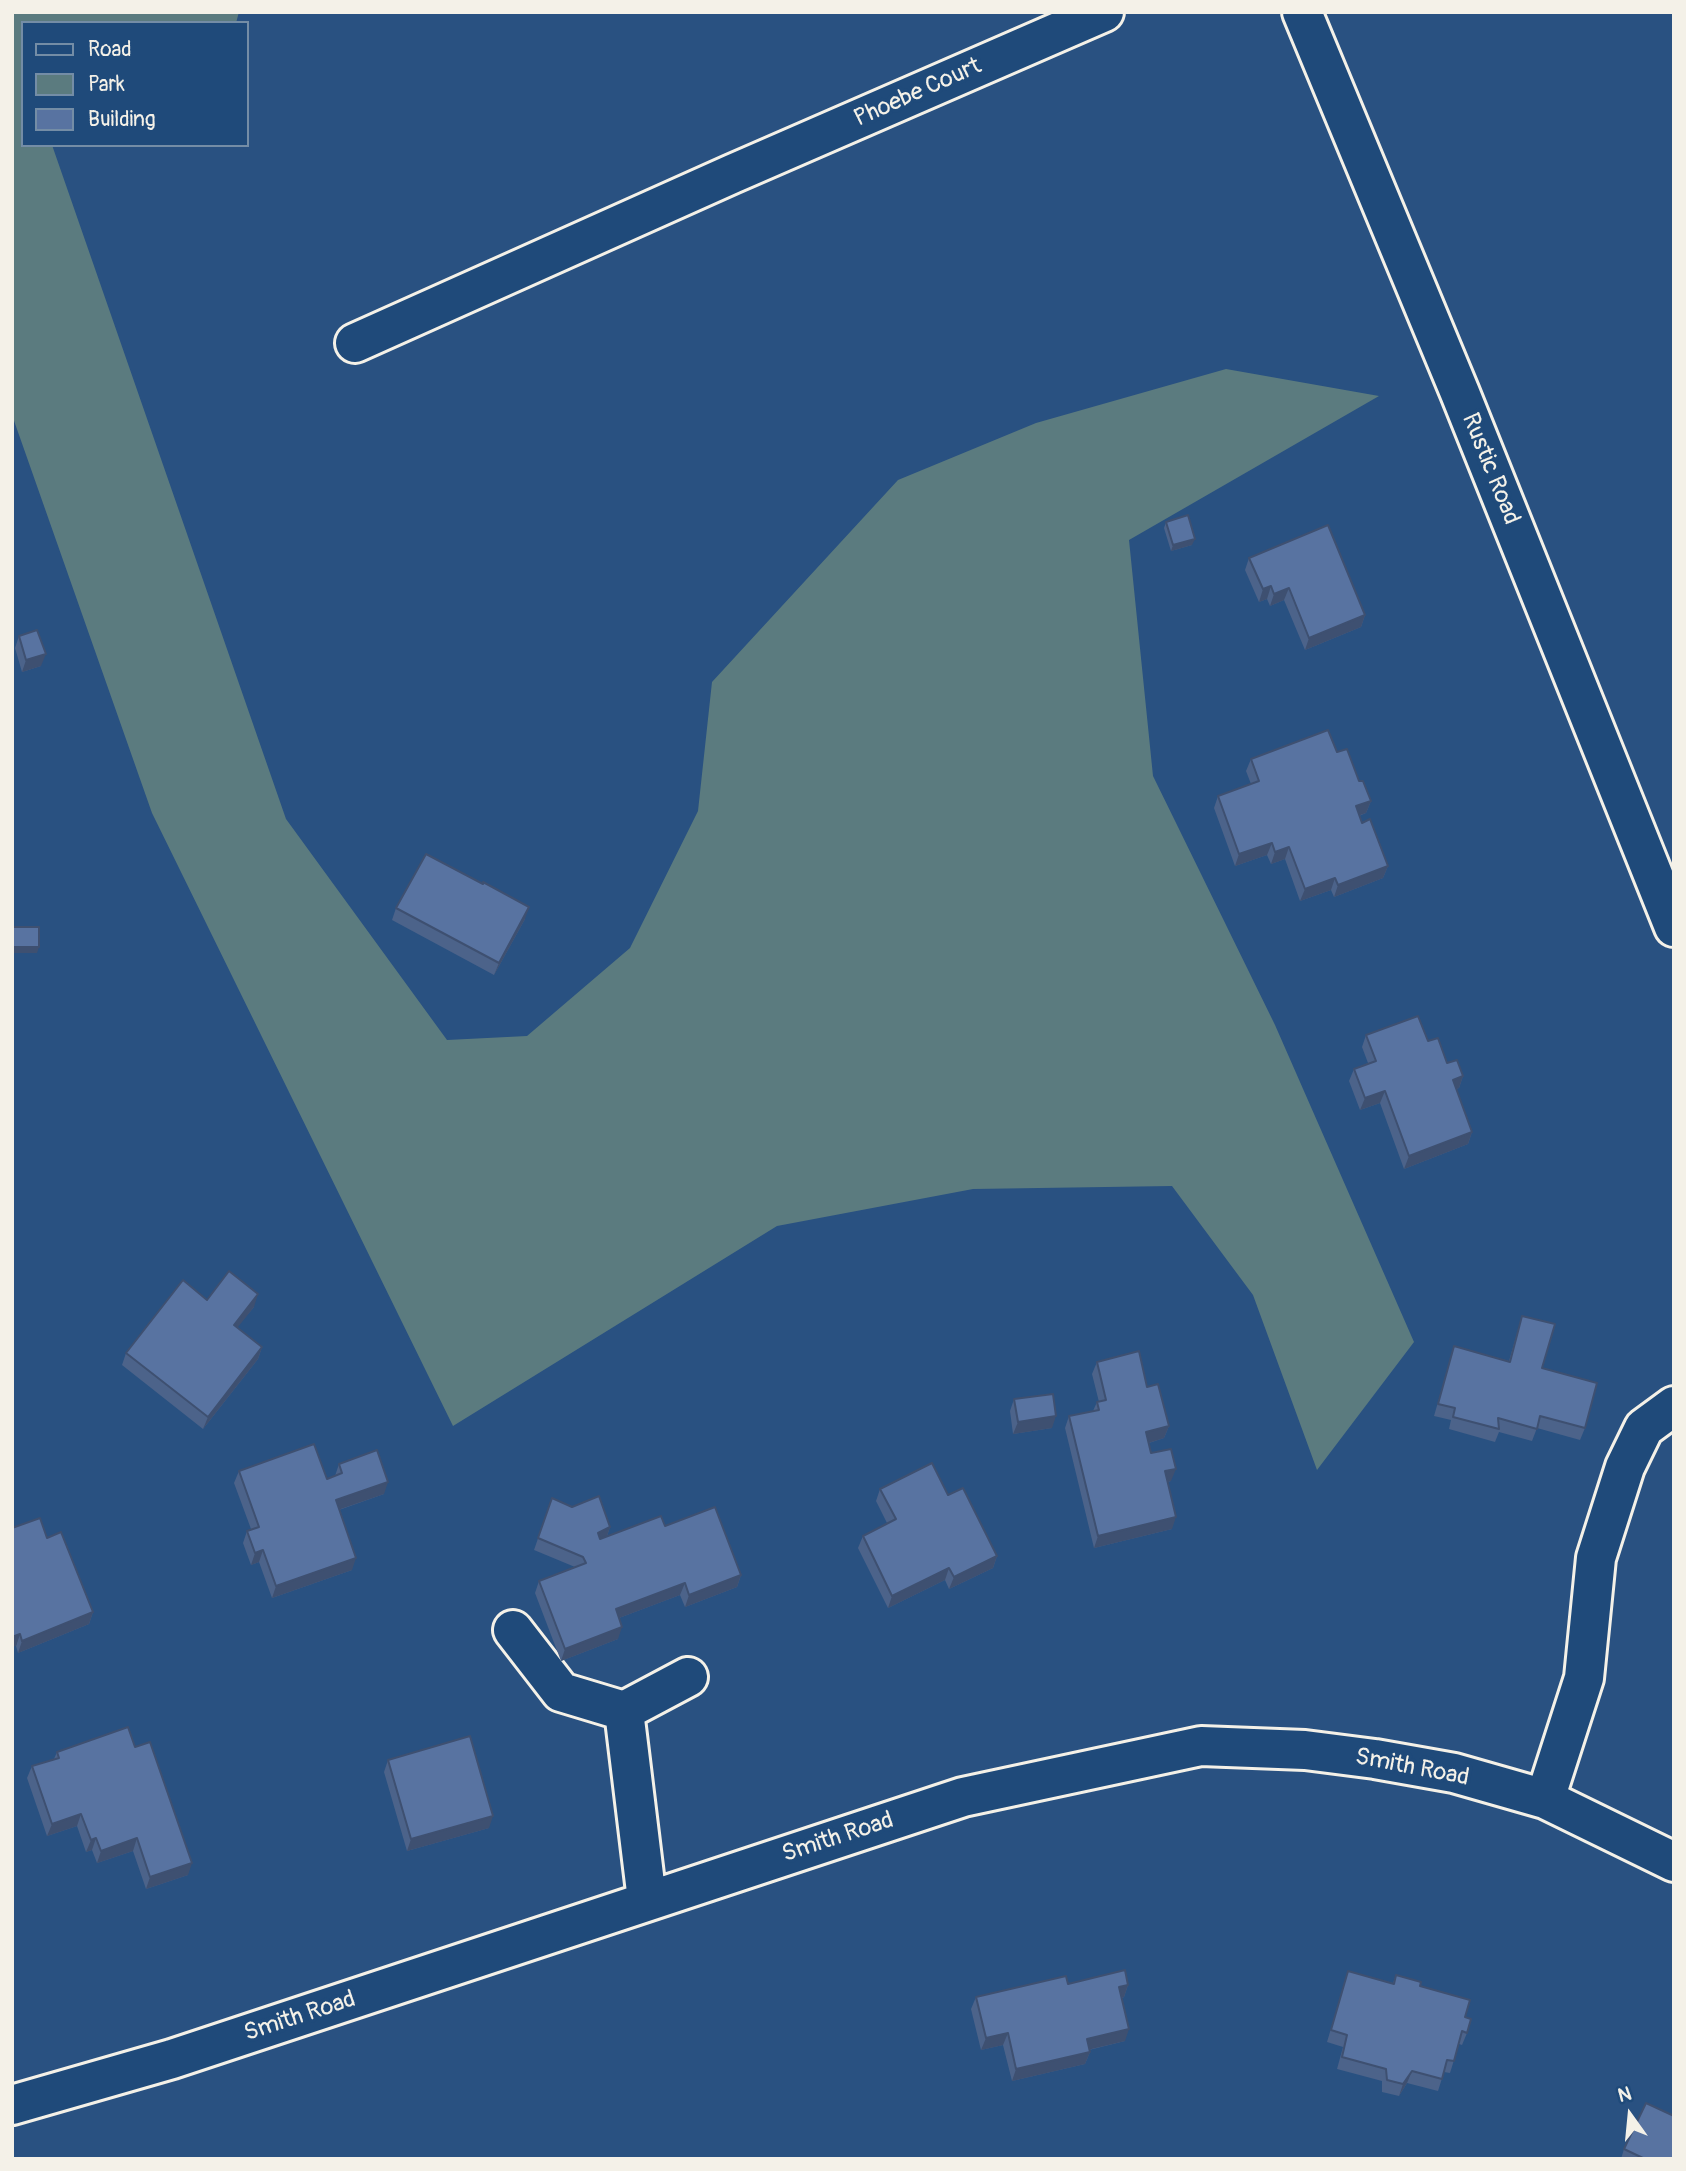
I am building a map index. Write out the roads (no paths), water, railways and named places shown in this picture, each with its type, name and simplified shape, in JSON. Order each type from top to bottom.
[{"type":"street","name":"Phoebe Court","points":[[355,343],[732,174],[1104,12]]},
{"type":"street","name":"Rustic Road","points":[[1302,12],[1460,393],[1674,927]]},
{"type":"street","points":[[1545,1799],[1584,1678],[1596,1558],[1625,1467],[1644,1428],[1674,1406]]},
{"type":"street","points":[[513,1630],[561,1692],[624,1711],[688,1676]]},
{"type":"street","points":[[624,1711],[647,1900]]},
{"type":"street","name":"Smith Road","points":[[12,2105],[172,2059],[963,1797],[1201,1745],[1305,1750],[1454,1773],[1545,1799],[1674,1862]]}]
